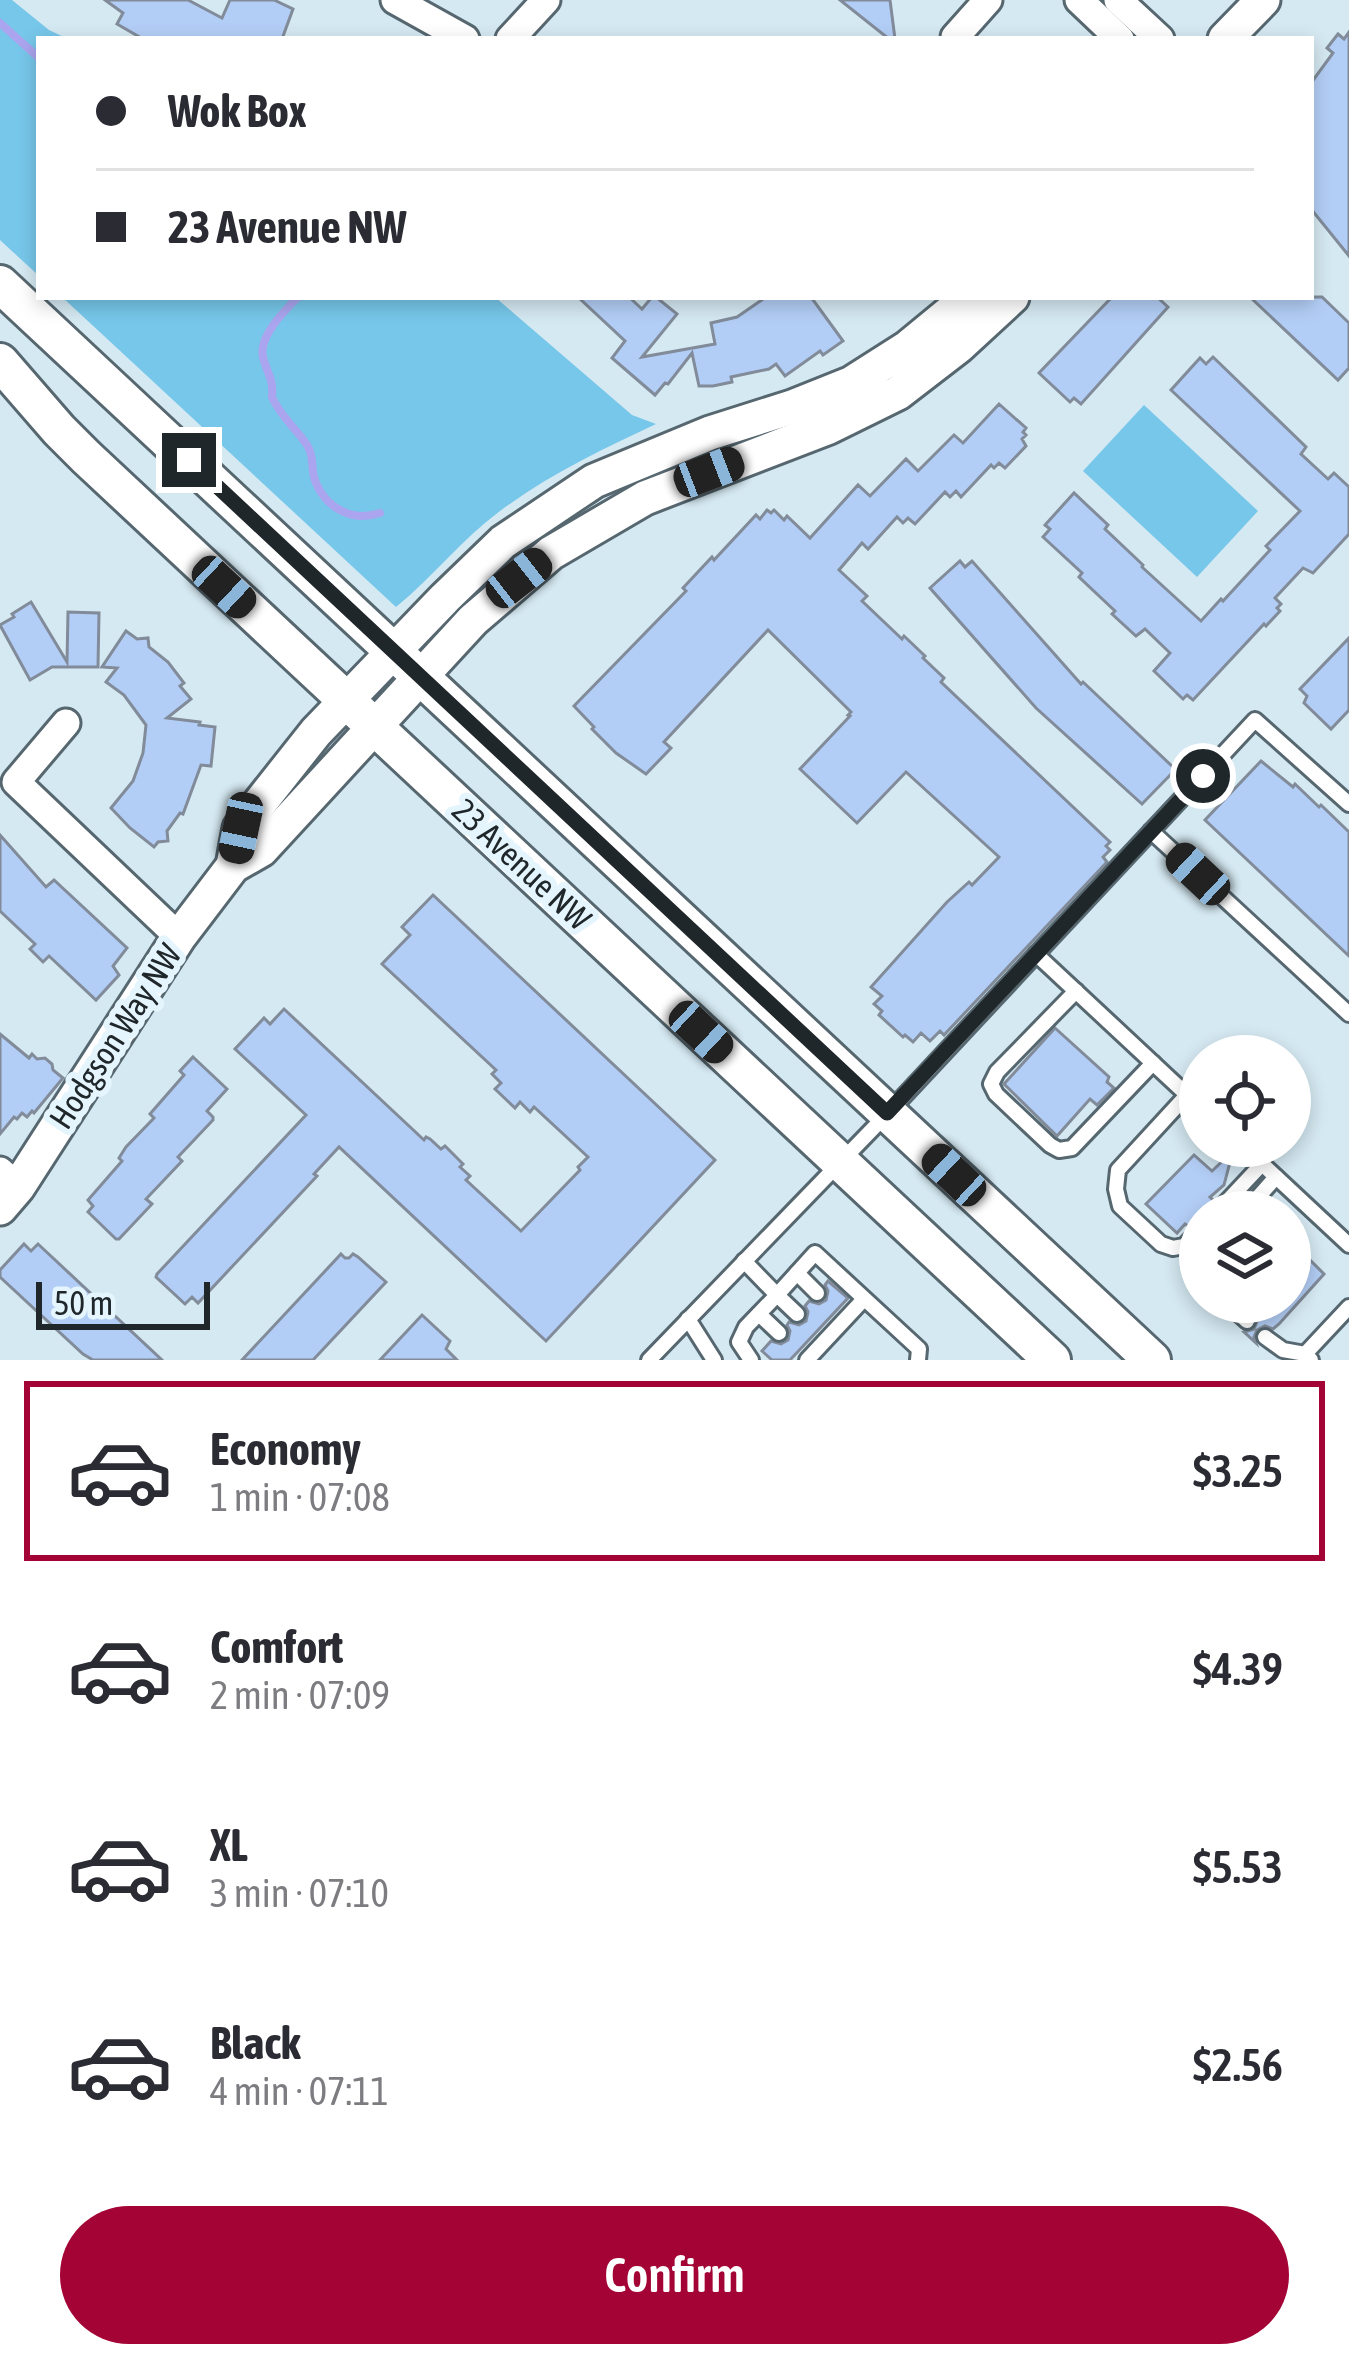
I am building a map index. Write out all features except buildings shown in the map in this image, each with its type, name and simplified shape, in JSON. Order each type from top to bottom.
[{"type":"main road","name":"23 Avenue NW","points":[[0,284],[1152,1360]]},
{"type":"main road","name":"23 Avenue NW","points":[[0,362],[86,457],[1052,1360]]},
{"type":"main road","points":[[1022,1332],[1072,1360]]},
{"type":"street","points":[[395,0],[460,36]]},
{"type":"street","points":[[513,36],[546,0]]},
{"type":"street","points":[[956,36],[988,0]]},
{"type":"street","points":[[1079,0],[1117,36]]},
{"type":"street","points":[[1118,0],[1157,36]]},
{"type":"street","points":[[1228,36],[1262,0]]},
{"type":"street","points":[[406,663],[503,542],[594,481],[710,433],[852,383],[907,348],[965,300]]},
{"type":"street","points":[[406,663],[565,543],[657,493],[829,427],[898,393],[1009,300]]},
{"type":"street","name":"Hodgson Way NW","points":[[6,1189],[232,866],[241,828],[346,700],[406,663]]},
{"type":"street","name":"Hodgson Way NW","points":[[232,866],[261,850],[373,725],[406,663]]},
{"type":"street","points":[[66,724],[16,782],[179,937]]},
{"type":"lane","points":[[649,1360],[1255,720],[1349,804]]},
{"type":"lane","points":[[1151,831],[1349,1014]]},
{"type":"lane","points":[[1036,954],[1179,1087]]},
{"type":"lane","points":[[1076,992],[997,1072],[991,1084],[1050,1145],[1058,1150],[1072,1148],[1153,1063]]},
{"type":"lane","points":[[1179,1104],[1118,1170],[1116,1190],[1120,1206],[1161,1244],[1179,1247]]},
{"type":"lane","points":[[1236,1191],[1259,1167]]},
{"type":"lane","points":[[1265,1167],[1349,1245]]},
{"type":"lane","points":[[1264,1191],[1276,1177]]},
{"type":"lane","points":[[752,1360],[739,1342],[746,1328],[815,1253],[919,1349],[920,1359]]},
{"type":"lane","points":[[744,1261],[797,1314]]},
{"type":"lane","points":[[797,1274],[817,1293]]},
{"type":"lane","points":[[804,1357],[840,1315],[864,1299]]},
{"type":"lane","points":[[1265,1336],[1283,1350],[1308,1357],[1349,1306]]},
{"type":"lane","points":[[759,1314],[779,1333]]},
{"type":"lane","points":[[688,1319],[714,1360]]},
{"type":"shaded area","points":[[0,0],[12,0],[62,36],[36,36],[36,273],[0,240]]},
{"type":"shaded area","points":[[65,300],[498,300],[632,415],[656,424],[518,498],[396,607]]},
{"type":"shaded area","points":[[1144,405],[1258,511],[1197,577],[1083,471]]},
{"type":"waterway","points":[[0,23],[36,55]]},
{"type":"waterway","points":[[295,300],[274,324],[263,349],[272,397],[309,450],[314,478],[327,500],[351,514],[380,513]]},
{"type":"route","points":[[189,460],[887,1113],[1203,776]]}]
